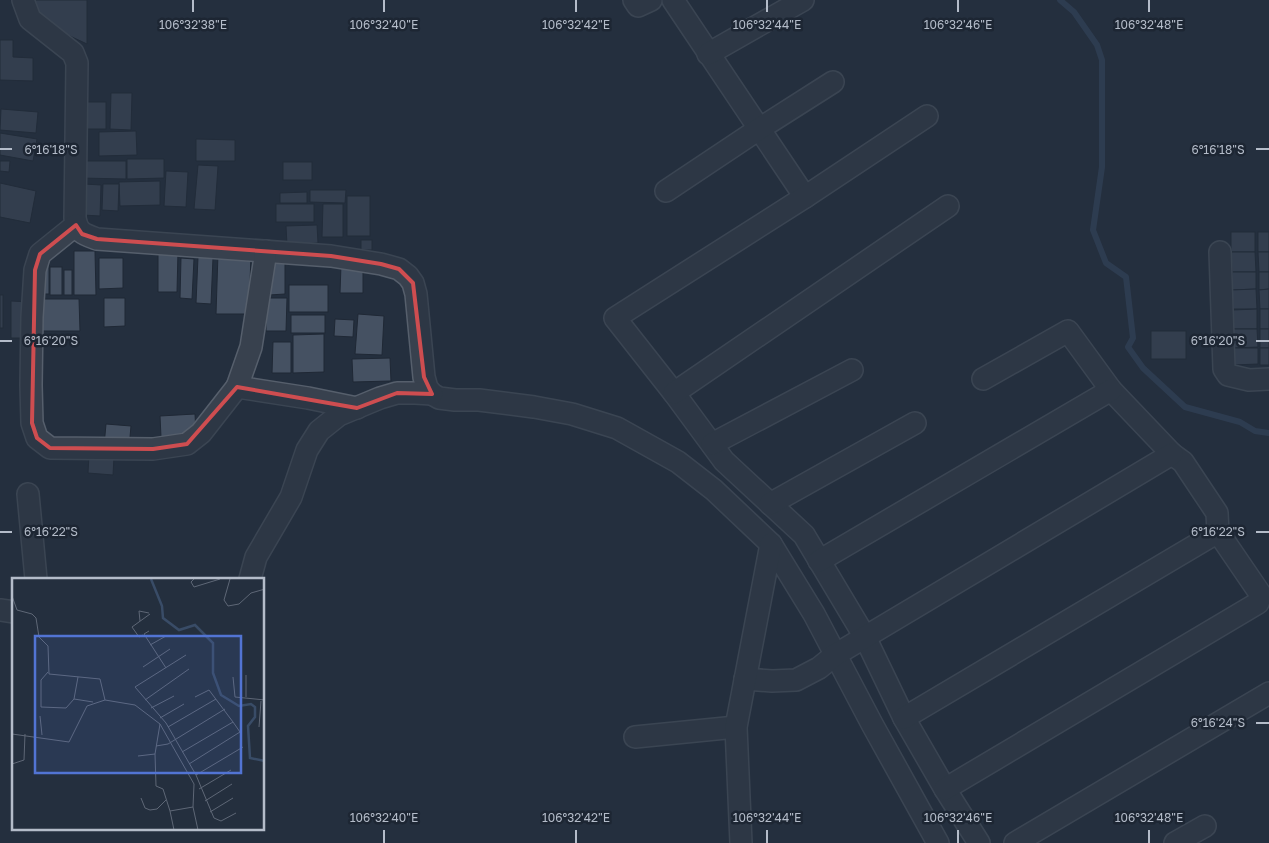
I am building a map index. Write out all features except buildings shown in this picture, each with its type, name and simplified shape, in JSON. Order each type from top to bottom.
[{"type":"street","points":[[23,0],[30,19],[73,53],[77,63],[75,218],[76,225],[82,234],[97,239],[331,256],[381,264],[399,269],[408,276],[416,294],[424,376],[427,388],[432,394],[439,398],[479,400],[572,414],[616,428],[678,462],[714,490],[771,544],[814,614],[938,843]]},
{"type":"street","points":[[634,0],[638,6],[651,0]]},
{"type":"street","points":[[673,0],[806,197]]},
{"type":"street","points":[[708,54],[803,0]]},
{"type":"street","points":[[666,190],[833,82]]},
{"type":"street","points":[[927,116],[806,197],[615,318],[724,461],[804,535],[865,637],[904,718],[945,790],[979,843]]},
{"type":"street","points":[[674,393],[948,206]]},
{"type":"street","points":[[76,225],[40,254],[35,270],[32,317],[32,423],[37,438],[50,448],[153,449],[187,444],[201,433],[237,387],[251,347],[266,251]]},
{"type":"street","points":[[1220,252],[1224,369],[1228,375],[1249,380],[1269,379]]},
{"type":"street","points":[[945,790],[1258,603],[1261,594],[1218,532],[1217,513],[1183,462],[1172,454],[1111,390],[1068,331],[983,379]]},
{"type":"street","points":[[712,444],[852,370]]},
{"type":"street","points":[[237,387],[357,408]]},
{"type":"street","points":[[819,561],[1111,390]]},
{"type":"street","points":[[250,578],[256,557],[291,496],[307,450],[319,430],[338,415],[380,398],[397,393],[432,394]]},
{"type":"street","points":[[770,504],[915,423]]},
{"type":"street","points":[[744,679],[796,680],[1172,454]]},
{"type":"street","points":[[28,494],[36,578]]},
{"type":"street","points":[[904,718],[1218,532]]},
{"type":"street","points":[[742,843],[736,727],[771,544]]},
{"type":"street","points":[[1016,843],[1269,693]]},
{"type":"street","points":[[636,737],[736,727]]},
{"type":"street","points":[[1175,843],[1204,826]]},
{"type":"highlighted area","points":[[76,225],[82,234],[97,239],[331,256],[381,264],[399,269],[413,283],[424,377],[432,394],[397,393],[357,408],[237,387],[187,444],[153,449],[50,448],[37,438],[32,423],[35,270],[40,254]]},
{"type":"waterway","points":[[1060,0],[1074,12],[1097,45],[1102,60],[1102,167],[1093,230],[1106,263],[1126,277],[1133,338],[1128,347],[1143,368],[1185,407],[1240,422],[1255,431],[1269,433]]}]
